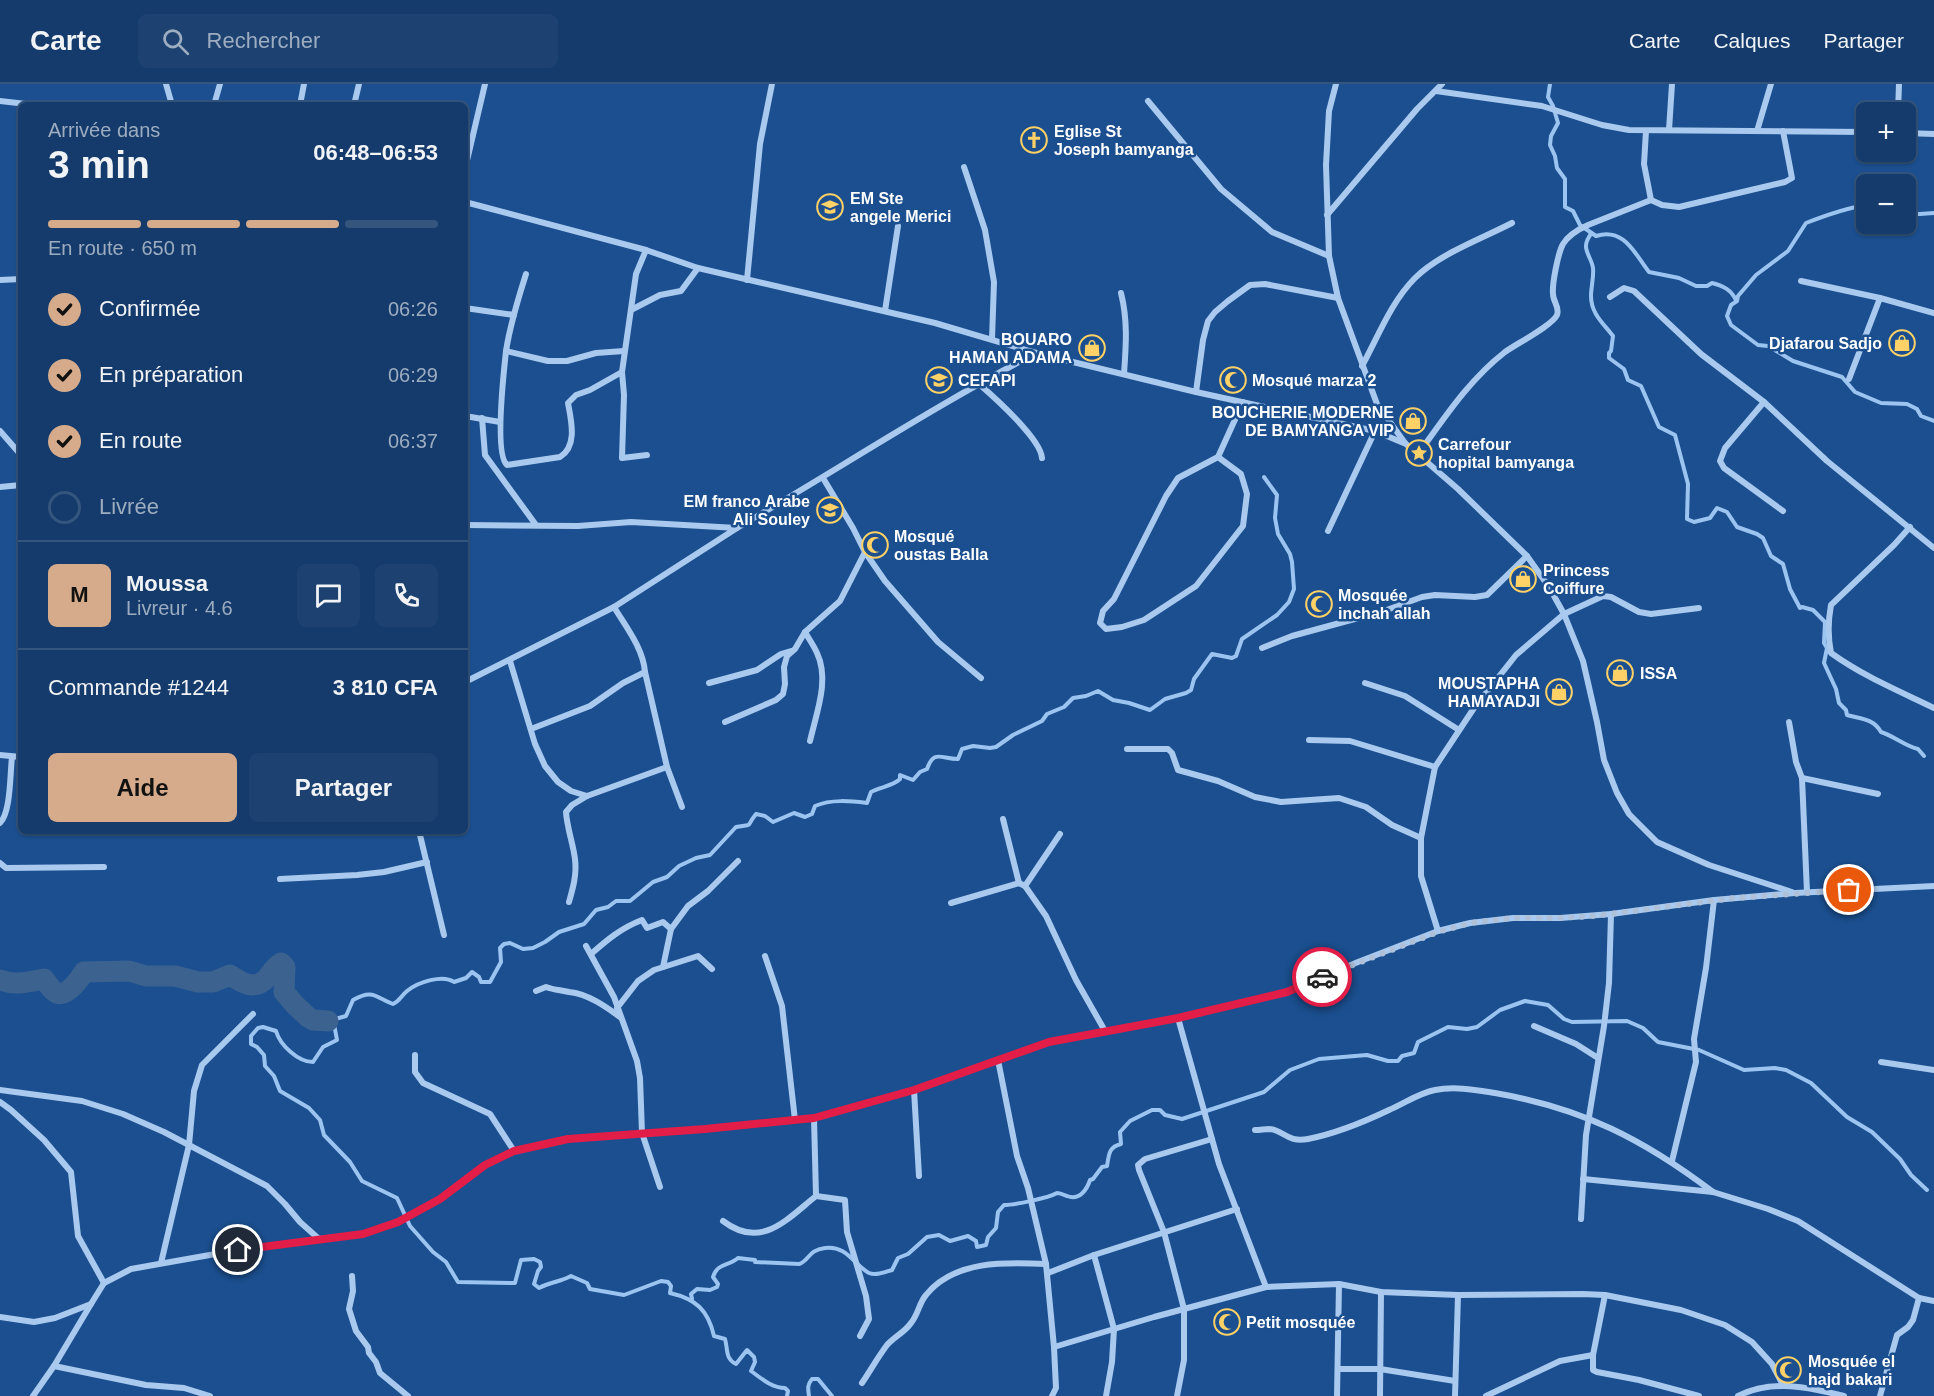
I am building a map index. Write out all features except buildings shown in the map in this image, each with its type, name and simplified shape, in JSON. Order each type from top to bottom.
[{"type":"street","points":[[166,84],[171,102]]},
{"type":"street","points":[[215,102],[220,84]]},
{"type":"street","points":[[301,102],[304,84]]},
{"type":"street","points":[[355,102],[359,84]]},
{"type":"street","points":[[468,156],[485,84]]},
{"type":"street","points":[[747,280],[760,144],[772,84]]},
{"type":"street","points":[[1336,84],[1329,111],[1326,165],[1329,256],[1338,298],[1377,404],[1406,444]]},
{"type":"street","points":[[1327,215],[1417,109],[1442,84]]},
{"type":"street","points":[[1669,130],[1672,84]]},
{"type":"street","points":[[1757,131],[1771,84]]},
{"type":"street","points":[[1898,102],[1899,84]]},
{"type":"street","points":[[1436,91],[1542,106],[1602,126],[1646,131],[1856,132]]},
{"type":"street","points":[[0,101],[18,103]]},
{"type":"street","points":[[1148,101],[1221,189],[1272,232],[1329,256]]},
{"type":"street","points":[[1646,131],[1644,164],[1651,200]]},
{"type":"street","points":[[1419,453],[1466,389],[1498,357],[1517,342],[1553,322],[1558,314],[1558,307],[1552,296],[1553,286],[1562,245],[1579,229],[1651,200],[1662,205],[1679,207],[1785,182],[1792,178],[1783,131]]},
{"type":"street","points":[[1916,133],[1934,134]]},
{"type":"street","points":[[964,167],[985,230],[994,282],[992,339]]},
{"type":"street","points":[[468,203],[646,250],[698,268],[885,311],[1036,353],[1196,392],[1375,431],[1406,444],[1458,489],[1527,556],[1548,587],[1564,614],[1583,662],[1604,760],[1617,793],[1629,814],[1657,842],[1709,865],[1795,893]]},
{"type":"street","points":[[1362,366],[1395,305],[1414,279],[1432,264],[1512,223]]},
{"type":"street","points":[[885,311],[898,226]]},
{"type":"street","points":[[646,250],[636,274],[624,351],[622,458],[647,455]]},
{"type":"street","points":[[631,310],[660,295],[681,291],[698,268]]},
{"type":"street","points":[[526,274],[506,351],[500,422],[504,463],[511,465],[560,457],[566,453],[571,443],[568,403],[576,395],[622,372]]},
{"type":"street","points":[[0,280],[18,279]]},
{"type":"street","points":[[1801,281],[1880,298],[1934,313]]},
{"type":"street","points":[[1196,392],[1208,321],[1215,312],[1250,285],[1265,284],[1338,298]]},
{"type":"street","points":[[1610,297],[1624,288],[1634,291],[1701,354],[1764,402],[1827,461],[1934,548]]},
{"type":"street","points":[[1121,294],[1127,333],[1124,374]]},
{"type":"street","points":[[1849,379],[1880,298]]},
{"type":"street","points":[[468,308],[514,315]]},
{"type":"street","points":[[506,351],[548,361],[567,362],[596,353],[624,351]]},
{"type":"street","points":[[468,681],[614,607],[737,528],[823,478],[870,447],[1036,353]]},
{"type":"street","points":[[979,384],[1028,432],[1042,452],[1042,458]]},
{"type":"street","points":[[1218,457],[1241,474],[1247,494],[1244,526],[1196,586],[1143,620],[1122,627],[1106,629],[1100,623],[1103,611],[1114,599],[1166,496],[1178,478],[1218,457],[1243,402]]},
{"type":"street","points":[[1764,402],[1725,448],[1720,462],[1783,511]]},
{"type":"street","points":[[468,416],[500,422]]},
{"type":"street","points":[[482,418],[485,455],[536,525]]},
{"type":"street","points":[[1328,531],[1375,431]]},
{"type":"street","points":[[0,433],[18,451]]},
{"type":"street","points":[[823,478],[865,552],[885,581],[938,642],[981,678]]},
{"type":"street","points":[[0,487],[18,485]]},
{"type":"street","points":[[468,525],[578,526],[631,522],[737,528]]},
{"type":"street","points":[[1911,527],[1831,605],[1829,644],[1831,653],[1843,662],[1934,708]]},
{"type":"street","points":[[725,722],[776,700],[783,694],[784,667],[787,656],[795,649],[806,632],[840,601],[865,552]]},
{"type":"street","points":[[1262,648],[1292,636],[1384,611],[1422,597],[1487,595],[1527,556]]},
{"type":"street","points":[[1438,932],[1421,876],[1421,838],[1435,767],[1474,708],[1516,655],[1564,614],[1603,596],[1611,597],[1624,606],[1645,613],[1699,608]]},
{"type":"street","points":[[614,607],[644,661],[667,767],[682,807]]},
{"type":"street","points":[[806,632],[818,655],[822,670],[822,690],[810,741]]},
{"type":"street","points":[[709,683],[757,670],[781,654],[795,649]]},
{"type":"street","points":[[510,661],[545,766],[558,782],[586,796]]},
{"type":"street","points":[[531,729],[590,706],[645,672]]},
{"type":"street","points":[[1365,683],[1405,696],[1459,730]]},
{"type":"street","points":[[1789,722],[1796,762],[1802,778],[1807,892]]},
{"type":"street","points":[[1309,740],[1350,741],[1435,767]]},
{"type":"street","points":[[1127,749],[1168,749],[1172,753],[1178,770],[1218,781],[1255,797],[1281,802],[1339,798],[1366,807],[1392,825],[1421,838]]},
{"type":"street","points":[[0,756],[18,757]]},
{"type":"street","points":[[0,823],[7,810],[12,757]]},
{"type":"street","points":[[569,902],[574,888],[576,861],[567,826],[566,812],[586,796],[667,767]]},
{"type":"street","points":[[1802,778],[1878,794]]},
{"type":"street","points":[[1003,819],[1022,885],[1046,916],[1076,980],[1105,1031]]},
{"type":"street","points":[[421,834],[444,935]]},
{"type":"street","points":[[951,903],[1022,885],[1060,834]]},
{"type":"street","points":[[663,967],[670,930],[688,906],[708,891],[738,861]]},
{"type":"street","points":[[280,879],[384,872],[427,862]]},
{"type":"street","points":[[0,863],[6,868],[104,867]]},
{"type":"street","points":[[33,1396],[105,1283],[131,1269],[363,1234],[398,1222],[440,1199],[485,1165],[514,1151],[568,1139],[814,1118],[914,1090],[1049,1042],[1178,1018],[1287,992],[1358,962],[1438,932],[1470,923],[1513,918],[1560,918],[1611,914],[1714,900],[1807,892],[1934,886]]},
{"type":"street","points":[[1672,1161],[1692,1083],[1696,1048],[1694,1039],[1701,1005],[1714,900]]},
{"type":"street","points":[[1581,1219],[1589,1118],[1609,983],[1611,914]]},
{"type":"street","points":[[591,954],[609,937],[628,925],[642,920],[648,927],[663,922],[670,930]]},
{"type":"street","points":[[586,946],[617,1008],[637,1061],[640,1078],[642,1133],[660,1187]]},
{"type":"street","points":[[617,1008],[638,981],[654,970],[698,956],[712,969]]},
{"type":"street","points":[[765,956],[782,1006],[795,1120]]},
{"type":"street","points":[[536,991],[546,987],[558,992],[570,992],[599,1001],[620,1017]]},
{"type":"street","points":[[161,1263],[189,1145],[194,1091],[202,1065],[253,1014]]},
{"type":"street","points":[[1178,1018],[1212,1139],[1266,1287]]},
{"type":"street","points":[[1534,1026],[1576,1044],[1598,1058]]},
{"type":"street","points":[[415,1055],[415,1072],[423,1083],[490,1114],[514,1151]]},
{"type":"street","points":[[998,1060],[1017,1156],[1028,1188],[1048,1273],[1056,1388],[1052,1396]]},
{"type":"street","points":[[1881,1062],[1934,1070]]},
{"type":"street","points":[[1256,1130],[1271,1129],[1294,1140],[1309,1139],[1360,1124],[1413,1097],[1436,1090],[1468,1089],[1539,1102],[1606,1125],[1672,1161],[1713,1192]]},
{"type":"street","points":[[0,1090],[82,1101],[123,1114],[267,1186],[319,1239]]},
{"type":"street","points":[[914,1090],[919,1176]]},
{"type":"street","points":[[0,1102],[44,1140],[71,1172],[78,1236],[105,1283]]},
{"type":"street","points":[[814,1118],[816,1196]]},
{"type":"street","points":[[1179,1396],[1184,1360],[1184,1309],[1164,1232],[1138,1165],[1144,1159],[1212,1139]]},
{"type":"street","points":[[1583,1179],[1713,1192],[1768,1209],[1798,1221],[1919,1298],[1934,1301]]},
{"type":"street","points":[[723,1221],[735,1230],[754,1233],[768,1231],[785,1221],[816,1196],[845,1200],[847,1232],[867,1296],[869,1319],[860,1336]]},
{"type":"street","points":[[1048,1273],[1237,1209]]},
{"type":"street","points":[[1094,1256],[1114,1329],[1113,1362],[1106,1396]]},
{"type":"street","points":[[862,1383],[888,1344],[910,1325],[917,1315],[924,1296],[942,1279],[963,1269],[1020,1263],[1046,1264]]},
{"type":"street","points":[[352,1275],[349,1309],[356,1331],[368,1347],[380,1373],[408,1396]]},
{"type":"street","points":[[1337,1396],[1339,1284]]},
{"type":"street","points":[[1054,1347],[1266,1287],[1339,1284],[1382,1292],[1458,1295],[1605,1295],[1681,1310],[1725,1325],[1752,1342],[1772,1364],[1783,1385]]},
{"type":"street","points":[[1380,1396],[1382,1292]]},
{"type":"street","points":[[1455,1396],[1458,1295]]},
{"type":"street","points":[[1605,1295],[1593,1355],[1593,1370],[1700,1396]]},
{"type":"street","points":[[1880,1396],[1897,1335],[1913,1320],[1919,1298]]},
{"type":"street","points":[[0,1317],[34,1322],[55,1318],[91,1304]]},
{"type":"street","points":[[1486,1396],[1560,1361],[1593,1355]]},
{"type":"street","points":[[54,1366],[146,1385],[184,1388],[210,1396]]},
{"type":"street","points":[[1338,1369],[1380,1369],[1455,1381]]},
{"type":"street","points":[[1738,1396],[1763,1387],[1783,1385],[1844,1396]]},
{"type":"waterway","points":[[1550,84],[1548,97],[1558,123],[1551,136],[1550,145],[1557,168],[1565,179],[1565,207],[1573,211],[1580,225],[1596,236],[1606,234],[1621,239],[1628,244],[1649,272],[1679,278],[1696,286],[1716,284],[1724,287],[1736,300]]},
{"type":"waterway","points":[[1856,207],[1806,223],[1788,251],[1756,275],[1738,296],[1727,316],[1731,325],[1758,345],[1768,346],[1793,361],[1842,377],[1855,392],[1881,403],[1907,404],[1917,409],[1921,416],[1934,421]]},
{"type":"waterway","points":[[1916,214],[1934,213]]},
{"type":"waterway","points":[[1591,233],[1586,244],[1593,268],[1592,302],[1599,318],[1613,336],[1609,358],[1624,369],[1628,380],[1641,386],[1659,427],[1675,435],[1688,484],[1687,519],[1694,522],[1710,518],[1717,508],[1727,512],[1737,527],[1763,538],[1771,556],[1783,564],[1790,589],[1800,608],[1813,610],[1825,622],[1824,643],[1827,648],[1824,663],[1836,689],[1839,703],[1846,710],[1847,715],[1874,724],[1881,732],[1918,749],[1924,756]]},
{"type":"waterway","points":[[328,1021],[346,1016],[353,1000],[365,995],[374,995],[393,1004],[412,988],[430,980],[444,979],[454,982],[466,978],[472,972],[479,977],[481,982],[490,982],[501,962],[500,948],[504,944],[510,943],[523,949],[533,948],[559,932],[584,924],[596,910],[608,907],[616,901],[630,901],[653,882],[667,877],[679,866],[696,858],[710,855],[736,827],[749,825],[756,814],[765,816],[773,822],[794,813],[805,817],[812,814],[815,806],[828,802],[867,803],[871,792],[897,781],[900,775],[913,780],[920,772],[927,769],[935,757],[958,759],[962,749],[973,746],[996,747],[1013,735],[1042,721],[1047,714],[1064,707],[1073,698],[1098,691],[1113,700],[1150,710],[1165,699],[1186,693],[1191,690],[1194,679],[1212,654],[1232,658],[1236,656],[1242,639],[1277,615],[1289,602],[1294,589],[1290,554],[1278,534],[1275,518],[1277,495],[1264,477]]},
{"type":"waterway","points":[[0,980],[17,983],[44,979],[58,993],[71,988],[84,972],[129,971],[146,976],[175,976],[198,982],[213,982],[230,975],[253,985],[262,982],[281,963],[285,967],[284,992],[308,1017],[313,1020],[328,1021]]},
{"type":"waterway","points":[[692,1299],[691,1294],[697,1289],[710,1290],[717,1287],[718,1284],[713,1277],[717,1269],[738,1258],[755,1260],[755,1262],[799,1264],[819,1249],[833,1248],[845,1252],[864,1270],[875,1274],[892,1270],[898,1258],[908,1254],[927,1237],[939,1235],[950,1241],[968,1236],[976,1241],[977,1247],[986,1245],[988,1237],[996,1228],[998,1212],[1004,1205],[1031,1201],[1057,1193],[1072,1197],[1079,1196],[1102,1167],[1107,1166],[1111,1150],[1121,1144],[1120,1132],[1130,1121],[1152,1110],[1160,1110],[1165,1115],[1182,1119],[1264,1092],[1290,1070],[1319,1059],[1367,1055],[1388,1061],[1398,1061],[1402,1056],[1414,1053],[1418,1042],[1448,1027],[1467,1029],[1477,1027],[1500,1010],[1525,1001],[1548,1005],[1564,1019],[1572,1022],[1627,1021],[1643,1028],[1658,1042],[1699,1050],[1744,1070],[1775,1068],[1786,1070],[1811,1083],[1847,1117],[1872,1132],[1927,1190]]},
{"type":"waterway","points":[[328,1021],[334,1024],[337,1040],[323,1047],[313,1062],[301,1059],[290,1052],[281,1042],[276,1031],[263,1027],[258,1028],[251,1036],[251,1044],[264,1055],[265,1066],[274,1076],[280,1091],[309,1108],[320,1120],[324,1135],[350,1162],[362,1181],[397,1198],[410,1226],[433,1252],[446,1262],[458,1282],[515,1283],[521,1260],[534,1259],[540,1262],[541,1267],[534,1284],[539,1288],[571,1276],[587,1283],[590,1289],[624,1295],[661,1281],[668,1282],[671,1286],[670,1293],[694,1302],[700,1307],[708,1319],[714,1336],[725,1339],[728,1357],[732,1362],[736,1364],[747,1350],[754,1357],[755,1362],[751,1371],[771,1385],[785,1388],[788,1391],[787,1396]]},
{"type":"waterway","points":[[809,1396],[808,1389],[812,1379],[818,1379],[832,1396]]},
{"type":"way so far","points":[[1322,977],[1438,932],[1470,923],[1513,918],[1594,916],[1714,900],[1849,890]]},
{"type":"place","name":"Eglise St Joseph bamyanga","points":[[1034,140]]},
{"type":"place","name":"EM Ste angele Merici","points":[[830,207]]},
{"type":"place","name":"Djafarou Sadjo","points":[[1902,343]]},
{"type":"place","name":"BOUARO HAMAN ADAMA","points":[[1092,348]]},
{"type":"place","name":"CEFAPI","points":[[939,380]]},
{"type":"place","name":"Mosqué marza 2","points":[[1233,380]]},
{"type":"place","name":"BOUCHERIE MODERNE DE BAMYANGA VIP","points":[[1413,421]]},
{"type":"place","name":"Carrefour hopital bamyanga","points":[[1419,453]]},
{"type":"place","name":"EM franco Arabe Ali Souley","points":[[830,510]]},
{"type":"place","name":"Mosqué oustas Balla","points":[[875,545]]},
{"type":"place","name":"Princess Coiffure","points":[[1523,579]]},
{"type":"place","name":"Mosquée inchah allah","points":[[1319,604]]},
{"type":"place","name":"ISSA","points":[[1620,673]]},
{"type":"place","name":"MOUSTAPHA HAMAYADJI","points":[[1559,692]]},
{"type":"place","name":"Petit mosquée","points":[[1227,1322]]},
{"type":"place","name":"Mosquée el hajd bakari","points":[[1788,1370]]},
{"type":"route","points":[[238,1250],[363,1234],[398,1222],[440,1199],[485,1165],[514,1151],[568,1139],[814,1118],[914,1090],[1049,1042],[1178,1018],[1287,992],[1322,977]]}]
